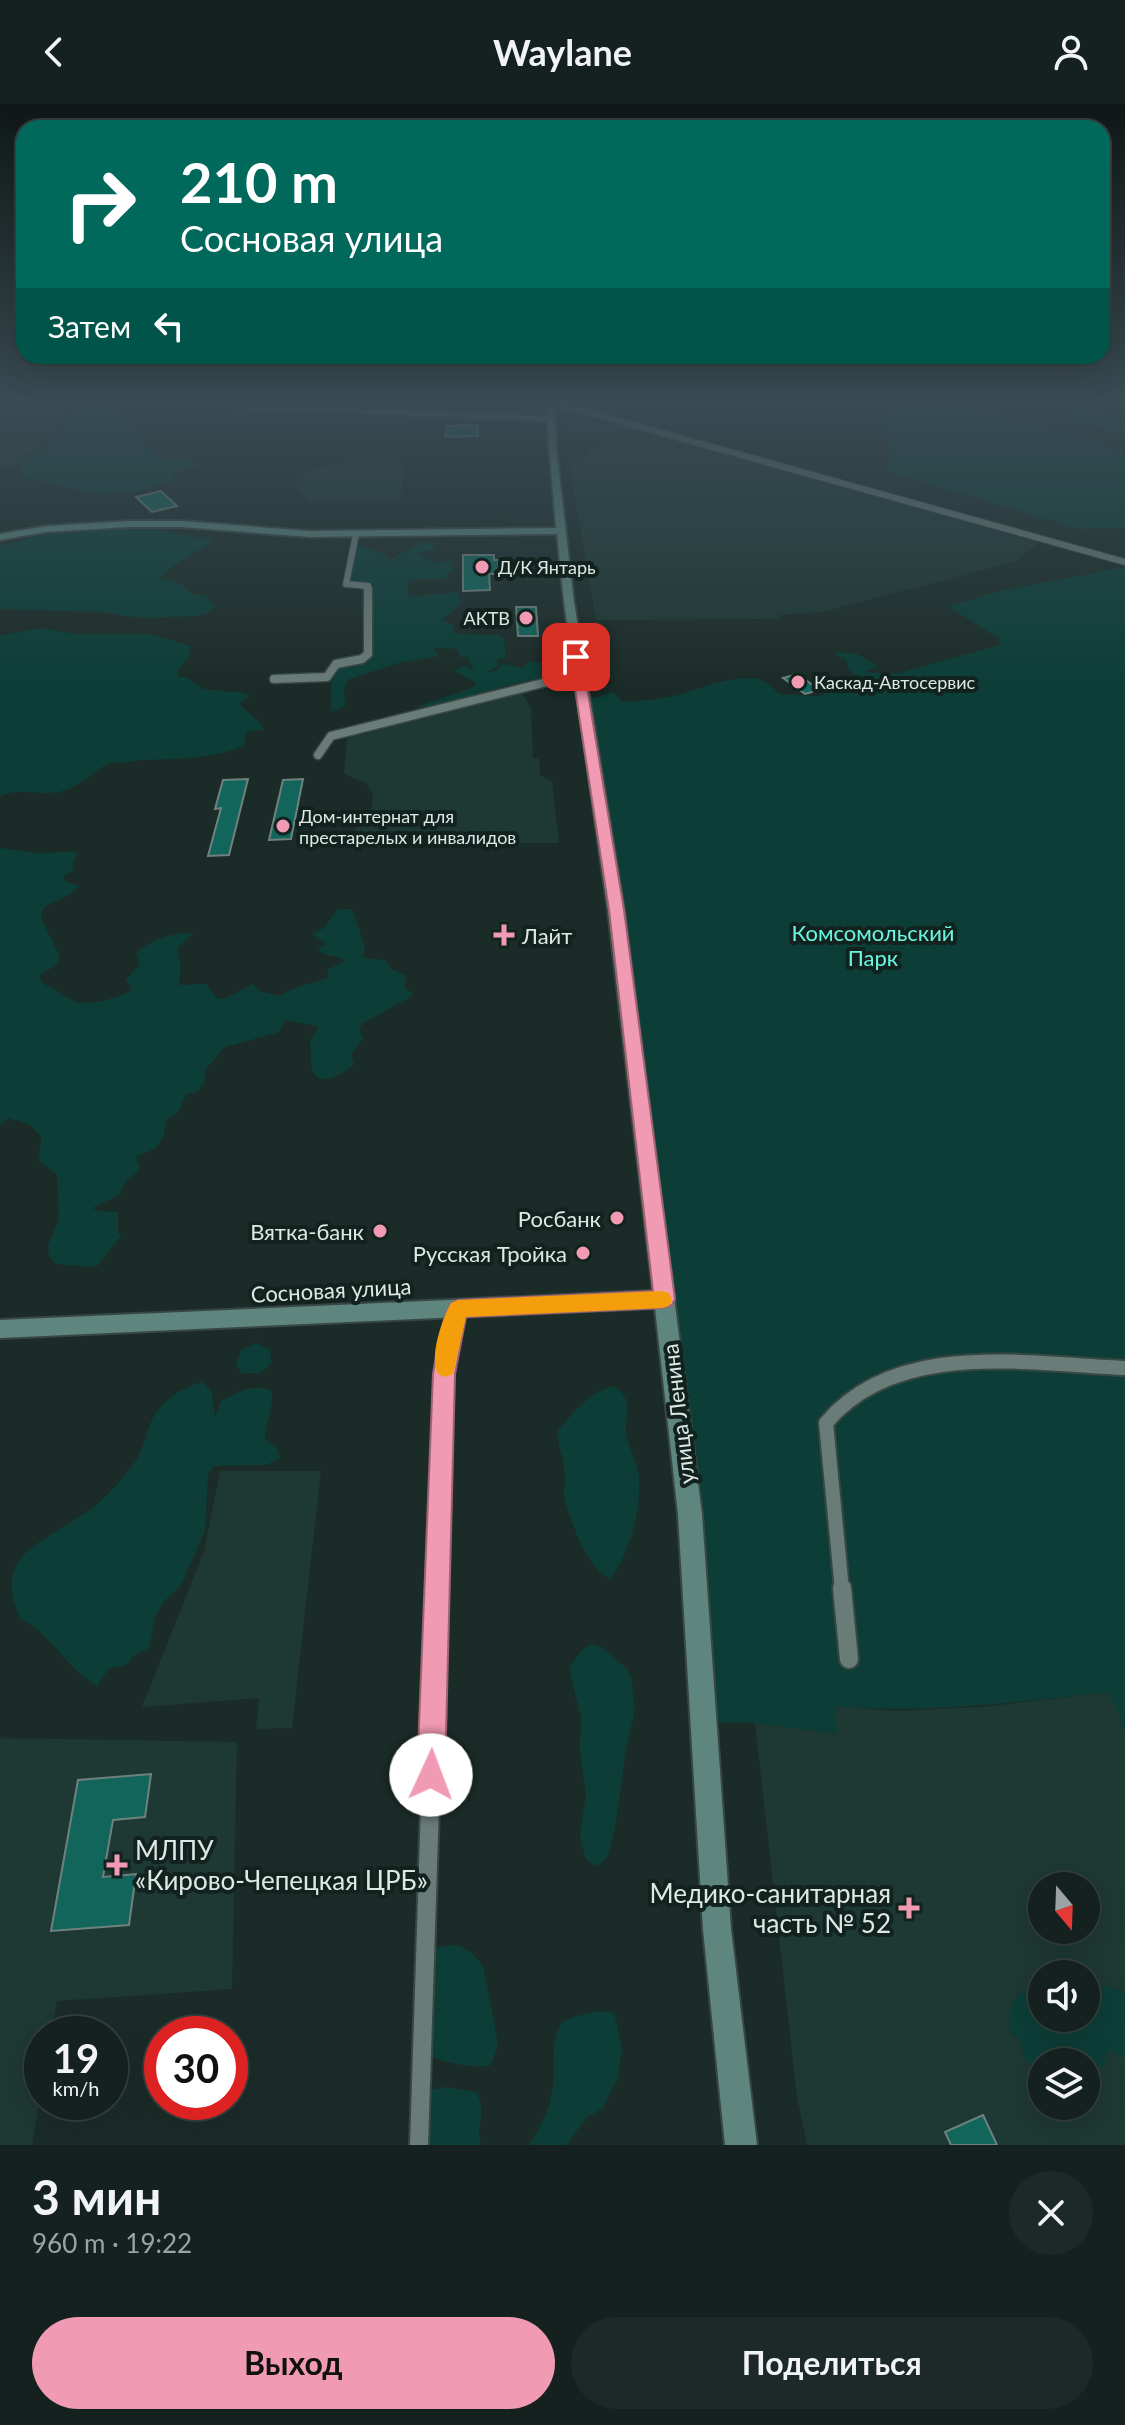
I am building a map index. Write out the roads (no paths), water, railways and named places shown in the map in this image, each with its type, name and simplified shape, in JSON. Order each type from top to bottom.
[{"type":"main road","name":"улица Ленина","points":[[557,495],[579,674],[616,910],[690,1514],[718,1945],[741,2145]]},
{"type":"main road","points":[[0,537],[98,525],[277,538],[561,533]]},
{"type":"main road","name":"Сосновая улица","points":[[0,1329],[664,1299]]},
{"type":"street","points":[[891,495],[1125,560]]},
{"type":"street","points":[[898,495],[1125,560]]},
{"type":"street","points":[[274,679],[327,677],[336,664],[357,660],[368,654],[368,586],[346,584],[356,536]]},
{"type":"street","points":[[318,755],[331,736],[579,674]]},
{"type":"street","points":[[419,2145],[444,1374],[458,1309]]},
{"type":"street","points":[[849,1659],[827,1447],[826,1423],[831,1417],[866,1387],[928,1369],[1001,1363],[1125,1368]]},
{"type":"place","name":"Д/К Янтарь","points":[[482,567]]},
{"type":"place","name":"АКТВ","points":[[526,618]]},
{"type":"place","name":"Каскад-Автосервис","points":[[798,682]]},
{"type":"place","name":"Дом-интернат для престарелых и инвалидов","points":[[283,826]]},
{"type":"place","name":"Лайт","points":[[504,935]]},
{"type":"place","name":"Росбанк","points":[[617,1218]]},
{"type":"place","name":"Вятка-банк","points":[[380,1231]]},
{"type":"place","name":"Русская Тройка","points":[[583,1253]]},
{"type":"place","name":"МЛПУ «Кирово-Чепецкая ЦРБ»","points":[[117,1865]]},
{"type":"place","name":"Медико-санитарная часть № 52","points":[[909,1908]]},
{"type":"park label","name":"Комсомольский Парк","points":[[873,944]]}]
